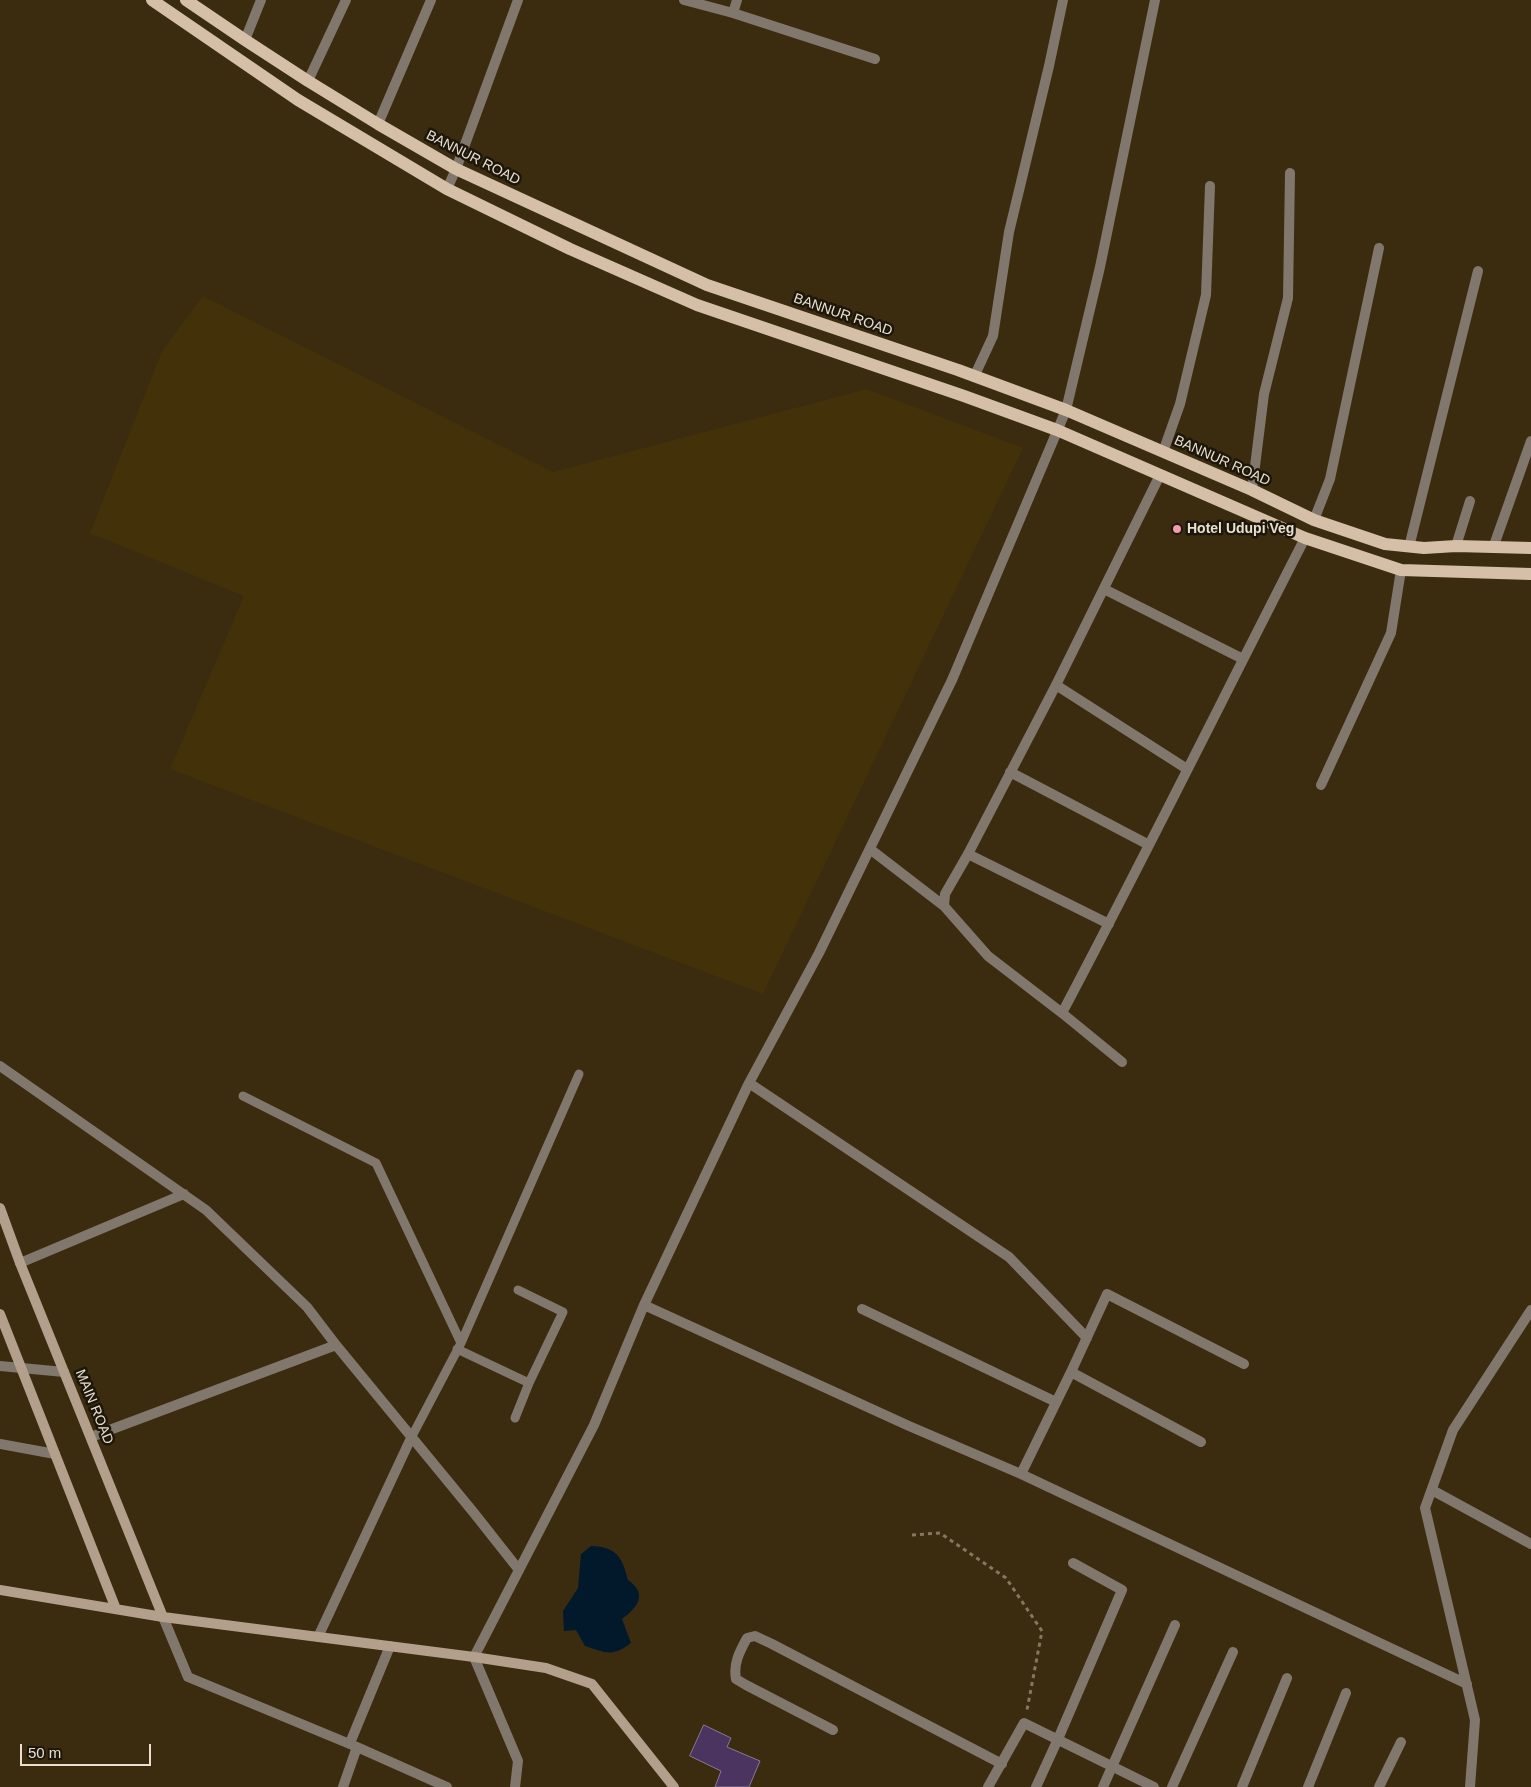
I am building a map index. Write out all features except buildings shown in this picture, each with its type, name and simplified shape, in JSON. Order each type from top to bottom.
[{"type":"main road","points":[[152,0],[298,100],[447,188],[570,249],[696,305],[964,396],[1057,430],[1305,538],[1401,570],[1531,574]]},
{"type":"main road","name":"BANNUR ROAD","points":[[186,0],[308,81],[456,169],[707,285],[958,370],[1066,410],[1252,490],[1314,520],[1385,544],[1424,548],[1456,546],[1531,548]]},
{"type":"street","points":[[244,40],[260,0]]},
{"type":"street","points":[[308,81],[346,0]]},
{"type":"street","points":[[378,124],[431,0]]},
{"type":"street","points":[[447,188],[456,169],[518,0]]},
{"type":"street","points":[[684,0],[733,13],[875,59]]},
{"type":"street","points":[[733,13],[736,0]]},
{"type":"street","points":[[974,377],[993,336],[1009,232],[1063,0]]},
{"type":"street","points":[[474,1657],[594,1425],[644,1305],[749,1083],[819,953],[952,680],[1066,410],[1100,267],[1155,0]]},
{"type":"street","points":[[1252,490],[1264,394],[1288,298],[1290,173]]},
{"type":"street","points":[[1163,452],[1180,404],[1206,295],[1210,186]]},
{"type":"street","points":[[1314,520],[1330,479],[1379,248]]},
{"type":"street","points":[[1409,547],[1478,271]]},
{"type":"street","points":[[1493,548],[1531,442]]},
{"type":"street","points":[[944,906],[945,894],[968,854],[1056,685],[1160,476]]},
{"type":"street","points":[[1456,546],[1470,501]]},
{"type":"street","points":[[1062,1013],[1305,538]]},
{"type":"street","points":[[1321,785],[1391,632],[1401,570]]},
{"type":"street","points":[[1104,589],[1243,659]]},
{"type":"street","points":[[1056,685],[1186,769]]},
{"type":"street","points":[[1010,772],[1149,844]]},
{"type":"street","points":[[870,849],[944,906],[988,956],[1122,1062]]},
{"type":"street","points":[[968,854],[1109,924]]},
{"type":"street","points":[[0,1066],[206,1210],[307,1307],[519,1570]]},
{"type":"street","points":[[749,1083],[1009,1257],[1087,1338]]},
{"type":"street","points":[[20,1263],[184,1194]]},
{"type":"street","name":"MAIN ROAD","points":[[0,1208],[20,1263],[163,1617]]},
{"type":"street","points":[[1022,1474],[1108,1294],[1244,1364]]},
{"type":"street","points":[[644,1305],[909,1426],[1022,1474],[1468,1684]]},
{"type":"street","points":[[862,1309],[1056,1402]]},
{"type":"street","points":[[1470,1787],[1475,1720],[1468,1684],[1424,1508],[1453,1430],[1531,1310]]},
{"type":"street","points":[[0,1314],[116,1608]]},
{"type":"street","points":[[91,1437],[336,1345]]},
{"type":"street","points":[[0,1366],[64,1372]]},
{"type":"street","points":[[1071,1372],[1201,1442]]},
{"type":"street","points":[[318,1636],[411,1438]]},
{"type":"street","points":[[0,1444],[55,1454]]},
{"type":"street","points":[[1432,1490],[1531,1544]]},
{"type":"street","points":[[1036,1787],[1122,1590],[1073,1563]]},
{"type":"street","points":[[0,1590],[163,1617],[318,1636],[546,1668],[592,1684],[674,1787]]},
{"type":"street","points":[[163,1617],[188,1677],[353,1745],[442,1786]]},
{"type":"street","points":[[1103,1787],[1175,1625]]},
{"type":"street","points":[[833,1730],[736,1678],[734,1670],[736,1662],[747,1638],[755,1636],[772,1644],[1002,1764]]},
{"type":"street","points":[[344,1787],[353,1745],[390,1646]]},
{"type":"street","points":[[1172,1787],[1233,1652]]},
{"type":"street","points":[[474,1657],[518,1761],[515,1787]]},
{"type":"street","points":[[1242,1787],[1288,1678]]},
{"type":"street","points":[[1308,1787],[1346,1693]]},
{"type":"street","points":[[988,1787],[1024,1723],[1154,1787]]},
{"type":"street","points":[[1379,1787],[1401,1742]]},
{"type":"lane","points":[[411,1438],[459,1346],[579,1074]]},
{"type":"lane","points":[[243,1096],[376,1163],[459,1346],[529,1383]]},
{"type":"lane","points":[[515,1418],[529,1383],[563,1312],[518,1290]]},
{"type":"path","points":[[912,1535],[940,1533],[1006,1578],[1042,1631],[1024,1723]]},
{"type":"shaded area","points":[[203,296],[553,472],[867,389],[1023,448],[763,994],[170,769],[244,596],[90,533],[162,351]]},
{"type":"water","points":[[591,1546],[607,1548],[613,1551],[621,1559],[628,1580],[638,1590],[639,1595],[636,1605],[622,1619],[631,1643],[614,1652],[604,1652],[585,1646],[576,1630],[564,1631],[563,1611],[578,1588],[581,1554]]},
{"type":"place","name":"Hotel Udupi Veg","points":[[1177,529]]}]
